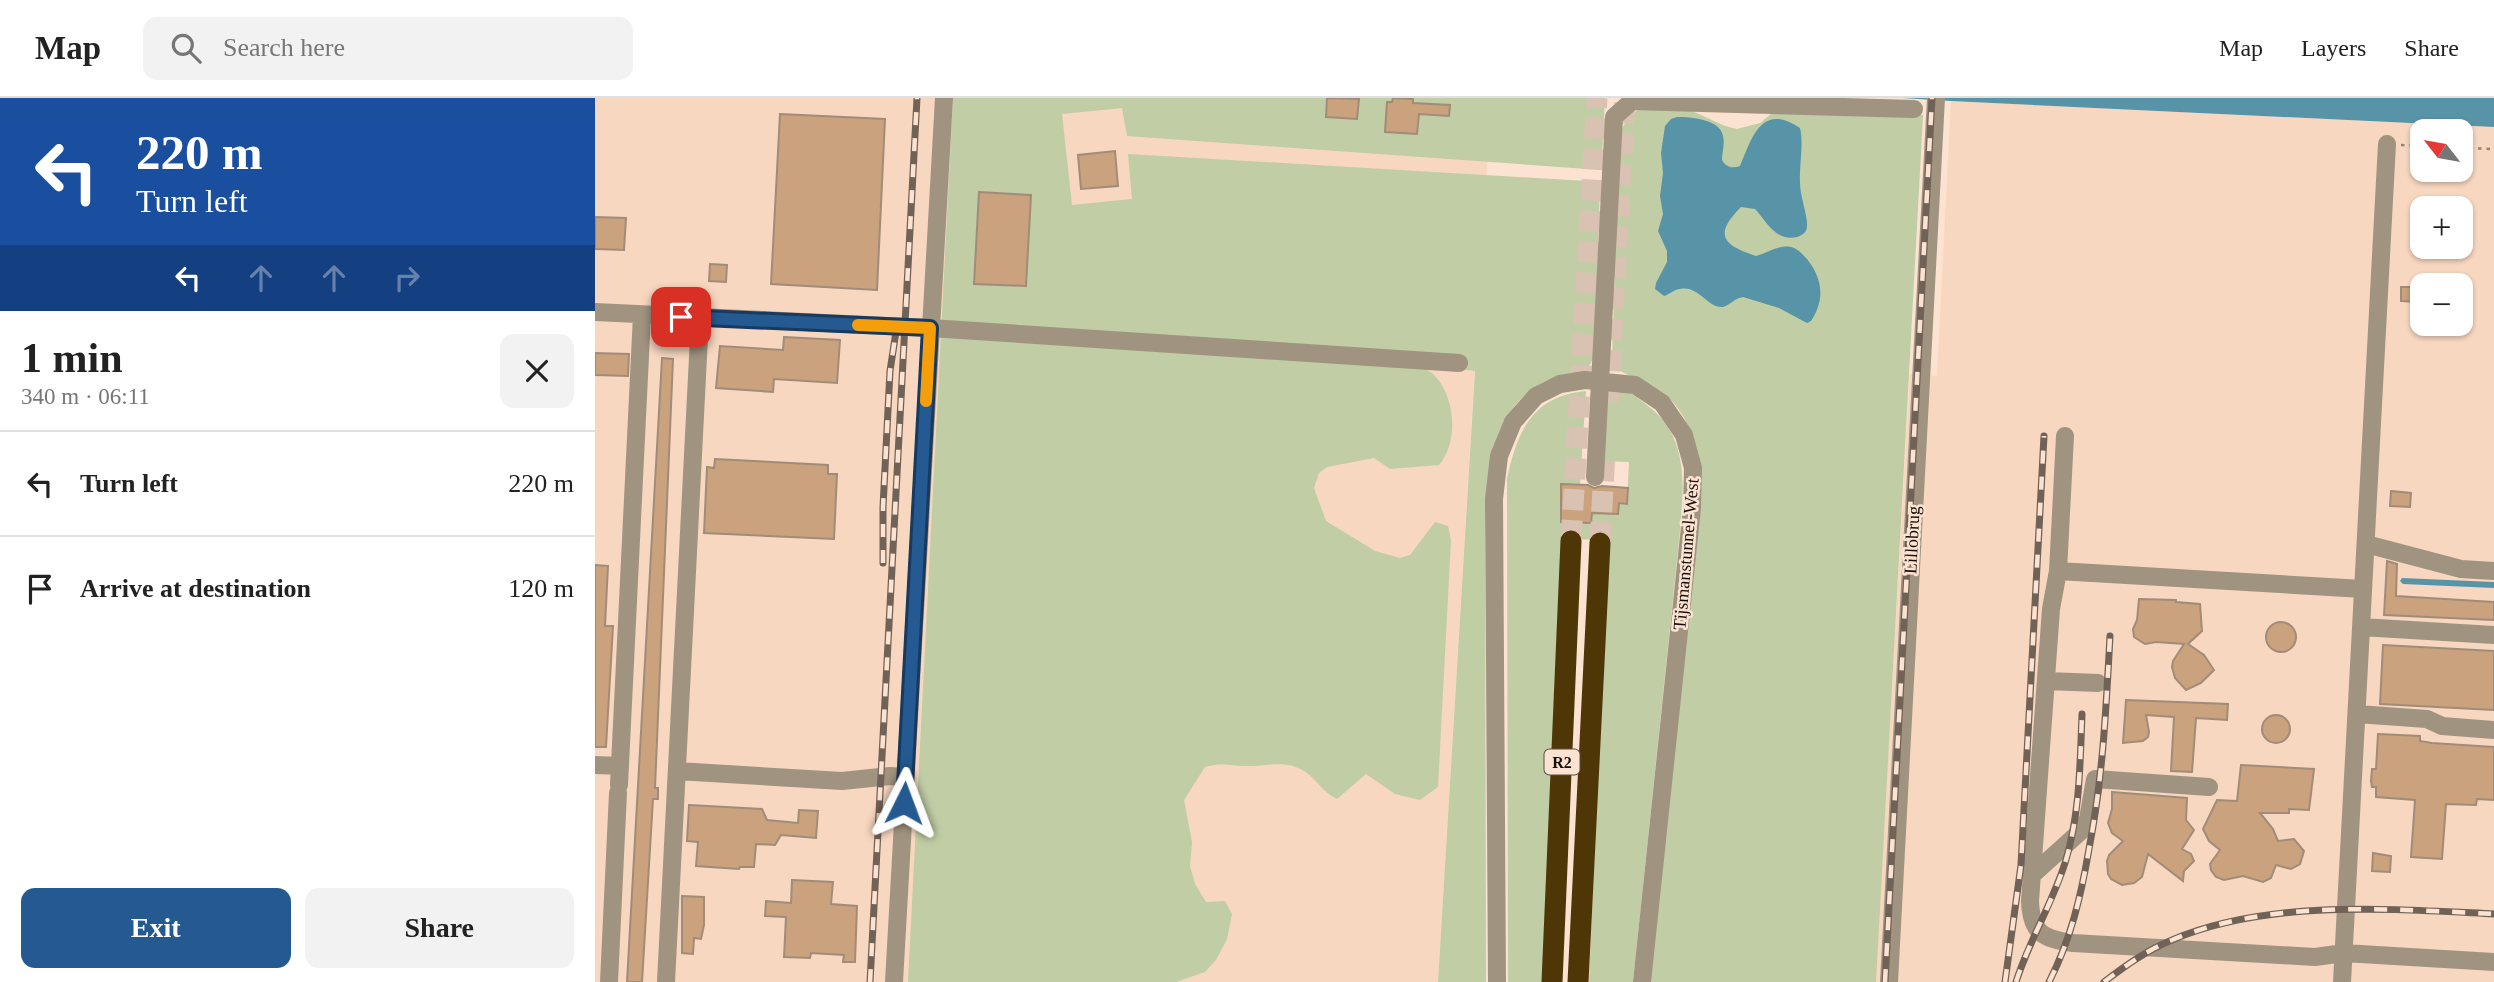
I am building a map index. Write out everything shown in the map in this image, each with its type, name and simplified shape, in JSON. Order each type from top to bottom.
[{"type":"highway","name":"R2","points":[[1552,982],[1571,541]]},
{"type":"highway","name":"R2","points":[[1578,982],[1600,543]]},
{"type":"street","points":[[894,982],[944,98]]},
{"type":"street","name":"Lillobrug","points":[[1889,982],[1936,98]]},
{"type":"street","points":[[1595,477],[1614,117],[1633,101],[1914,109]]},
{"type":"street","points":[[2342,982],[2387,144]]},
{"type":"street","points":[[595,312],[930,328],[1459,363]]},
{"type":"street","points":[[608,982],[642,314]]},
{"type":"street","points":[[666,982],[700,318]]},
{"type":"street","name":"Tijsmanstunnel-West","points":[[1497,982],[1494,499],[1499,456],[1513,422],[1536,397],[1560,384],[1585,380],[1635,384],[1662,403],[1684,435],[1693,468],[1689,546],[1642,982]]},
{"type":"street","points":[[2065,436],[2058,571],[2051,609],[2032,875],[2031,919],[2044,936],[2060,942],[2315,957],[2344,953],[2494,961]]},
{"type":"street","points":[[2366,544],[2461,569],[2494,571]]},
{"type":"street","points":[[2058,571],[2363,589]]},
{"type":"street","points":[[2361,627],[2494,635]]},
{"type":"street","points":[[2047,681],[2098,683]]},
{"type":"street","points":[[2357,714],[2427,719],[2442,726],[2494,730]]},
{"type":"street","points":[[595,765],[620,766]]},
{"type":"street","points":[[677,771],[842,781],[890,776],[905,778]]},
{"type":"street","points":[[2032,875],[2082,830],[2090,812],[2095,779],[2209,787]]},
{"type":"path","points":[[2387,144],[2410,145]]},
{"type":"path","points":[[2473,148],[2494,149]]},
{"type":"shaded area","points":[[595,98],[1491,98],[1438,982],[595,982]]},
{"type":"shaded area","points":[[1951,101],[2410,123],[2410,182],[2473,182],[2473,126],[2494,127],[2494,982],[1875,982],[1910,374],[1937,376]]},
{"type":"green space","points":[[953,98],[1605,98],[1602,156],[1595,166],[1587,169],[1127,136],[1122,108],[1062,114],[1072,205],[1132,199],[1128,154],[1587,181],[1600,186],[1594,352],[1591,362],[1583,370],[1539,385],[1518,402],[1499,433],[1487,486],[1486,982],[1438,982],[1475,371],[1413,363],[1436,377],[1448,397],[1452,434],[1439,465],[1390,469],[1374,458],[1327,467],[1319,473],[1314,488],[1326,521],[1375,551],[1400,558],[1410,555],[1435,522],[1448,526],[1451,540],[1438,787],[1420,800],[1395,794],[1366,774],[1337,799],[1304,771],[1289,765],[1205,767],[1184,800],[1192,842],[1190,866],[1195,884],[1206,902],[1225,901],[1232,914],[1227,939],[1216,960],[1205,972],[1176,982],[908,982]]},
{"type":"green space","points":[[1639,109],[1690,110],[1737,129],[1760,123],[1777,109],[1923,115],[1876,982],[1649,982],[1700,474],[1689,428],[1678,408],[1661,392],[1617,369],[1612,362],[1619,140],[1626,122]]},
{"type":"green space","points":[[1620,390],[1648,406],[1662,419],[1672,434],[1678,451],[1683,486],[1633,982],[1589,982],[1608,540],[1567,539],[1542,982],[1508,982],[1507,479],[1516,446],[1530,419],[1552,400],[1586,391],[1580,485],[1591,523],[1592,513],[1618,514],[1619,503],[1627,503],[1629,462],[1603,461],[1606,403]]},
{"type":"water","points":[[1902,98],[2494,98],[2494,127],[2473,126],[2473,119],[2410,119],[2410,123]]},
{"type":"water","points":[[1677,117],[1704,120],[1717,126],[1724,139],[1722,160],[1732,167],[1740,166],[1754,135],[1767,121],[1787,121],[1800,128],[1800,183],[1807,222],[1805,232],[1797,237],[1783,237],[1773,230],[1755,209],[1741,207],[1732,217],[1725,232],[1729,243],[1756,256],[1789,247],[1804,256],[1816,274],[1820,290],[1819,305],[1811,321],[1807,323],[1779,308],[1743,297],[1718,307],[1693,290],[1676,290],[1664,296],[1655,289],[1667,262],[1667,251],[1658,231],[1663,214],[1660,196],[1663,173],[1661,153],[1665,126]]},
{"type":"water","points":[[2402,578],[2494,582],[2494,588],[2403,584],[2400,581]]},
{"type":"building","points":[[1327,98],[1359,99],[1357,119],[1326,117]]},
{"type":"building","points":[[1393,98],[1413,99],[1413,103],[1450,105],[1449,116],[1419,114],[1417,134],[1385,132],[1387,102],[1392,102]]},
{"type":"building","points":[[780,114],[885,119],[877,290],[771,284]]},
{"type":"building","points":[[1115,151],[1118,186],[1081,189],[1078,155]]},
{"type":"building","points":[[979,192],[1031,195],[1026,286],[974,284]]},
{"type":"building","points":[[595,217],[626,218],[624,250],[595,249]]},
{"type":"building","points":[[710,264],[727,265],[726,282],[709,281]]},
{"type":"building","points":[[2401,287],[2410,287],[2410,301],[2401,301]]},
{"type":"building","points":[[784,337],[840,340],[837,383],[774,379],[773,392],[716,388],[720,346],[783,350]]},
{"type":"building","points":[[595,353],[629,354],[628,376],[595,375]]},
{"type":"building","points":[[662,358],[673,359],[655,788],[658,788],[658,799],[653,799],[642,982],[627,982]]},
{"type":"building","points":[[715,459],[828,465],[828,474],[837,474],[834,539],[704,533],[707,467],[714,468]]},
{"type":"building","points":[[1561,484],[1628,488],[1627,504],[1619,503],[1618,514],[1592,513],[1591,523],[1561,522]]},
{"type":"building","points":[[2391,491],[2411,493],[2410,507],[2390,506]]},
{"type":"building","points":[[2387,561],[2397,564],[2396,596],[2494,602],[2494,620],[2384,615]]},
{"type":"building","points":[[595,565],[608,566],[605,626],[613,626],[606,747],[595,747]]},
{"type":"building","points":[[2139,599],[2200,604],[2202,631],[2188,644],[2204,655],[2214,670],[2201,683],[2186,690],[2175,678],[2173,661],[2184,644],[2145,644],[2134,637]]},
{"type":"building","points":[[2281,622],[2292,626],[2296,637],[2292,648],[2281,652],[2270,648],[2266,637],[2270,626]]},
{"type":"building","points":[[2383,645],[2494,651],[2494,710],[2380,704]]},
{"type":"building","points":[[2126,700],[2228,704],[2227,720],[2196,718],[2192,772],[2171,771],[2174,717],[2146,715],[2148,737],[2143,741],[2123,743]]},
{"type":"building","points":[[2276,715],[2286,719],[2290,729],[2286,739],[2276,743],[2266,739],[2262,729],[2266,719]]},
{"type":"building","points":[[2378,734],[2420,736],[2420,741],[2432,743],[2494,747],[2494,800],[2477,799],[2476,805],[2446,804],[2442,859],[2411,857],[2415,800],[2376,797],[2376,787],[2372,787],[2371,781],[2372,769],[2376,769]]},
{"type":"building","points":[[2241,765],[2314,769],[2309,810],[2289,809],[2289,813],[2260,813],[2273,829],[2278,841],[2294,839],[2304,851],[2300,864],[2291,869],[2276,865],[2271,878],[2263,882],[2243,876],[2224,880],[2216,877],[2210,864],[2220,850],[2209,841],[2203,829],[2217,800],[2237,801]]},
{"type":"building","points":[[2112,792],[2187,798],[2186,820],[2194,830],[2182,849],[2191,854],[2194,861],[2184,871],[2183,881],[2148,854],[2142,877],[2134,883],[2122,885],[2111,879],[2107,861],[2109,855],[2123,841],[2112,833],[2108,823],[2112,809]]},
{"type":"building","points":[[689,805],[762,809],[767,820],[798,823],[799,810],[818,811],[816,838],[781,835],[775,845],[756,844],[754,867],[739,869],[696,866],[698,842],[687,841]]},
{"type":"building","points":[[2373,853],[2391,856],[2390,872],[2372,871]]},
{"type":"building","points":[[792,880],[833,882],[831,904],[857,906],[855,962],[843,962],[844,955],[811,953],[810,958],[784,957],[786,917],[765,916],[766,901],[791,903]]},
{"type":"building","points":[[682,896],[704,897],[704,925],[701,939],[694,938],[693,954],[682,953]]},
{"type":"tunnel","points":[[1571,541],[1597,98]]},
{"type":"tunnel","points":[[1608,402],[1625,98]]},
{"type":"tunnel","points":[[1600,543],[1605,451]]},
{"type":"railway","points":[[870,982],[917,98]]},
{"type":"railway","points":[[1885,982],[1932,98]]},
{"type":"railway","points":[[883,563],[890,371],[897,325]]},
{"type":"railway","points":[[2005,982],[2021,865],[2044,436]]},
{"type":"railway","points":[[2049,982],[2074,917],[2094,822],[2101,769],[2110,636]]},
{"type":"railway","points":[[2016,982],[2060,878],[2070,845],[2078,789],[2082,714]]},
{"type":"railway","points":[[2104,982],[2163,944],[2209,927],[2248,918],[2289,912],[2373,909],[2494,914]]},
{"type":"slow traffic","points":[[858,325],[930,328],[926,401]]},
{"type":"route","points":[[681,317],[930,328],[904,803]]}]
